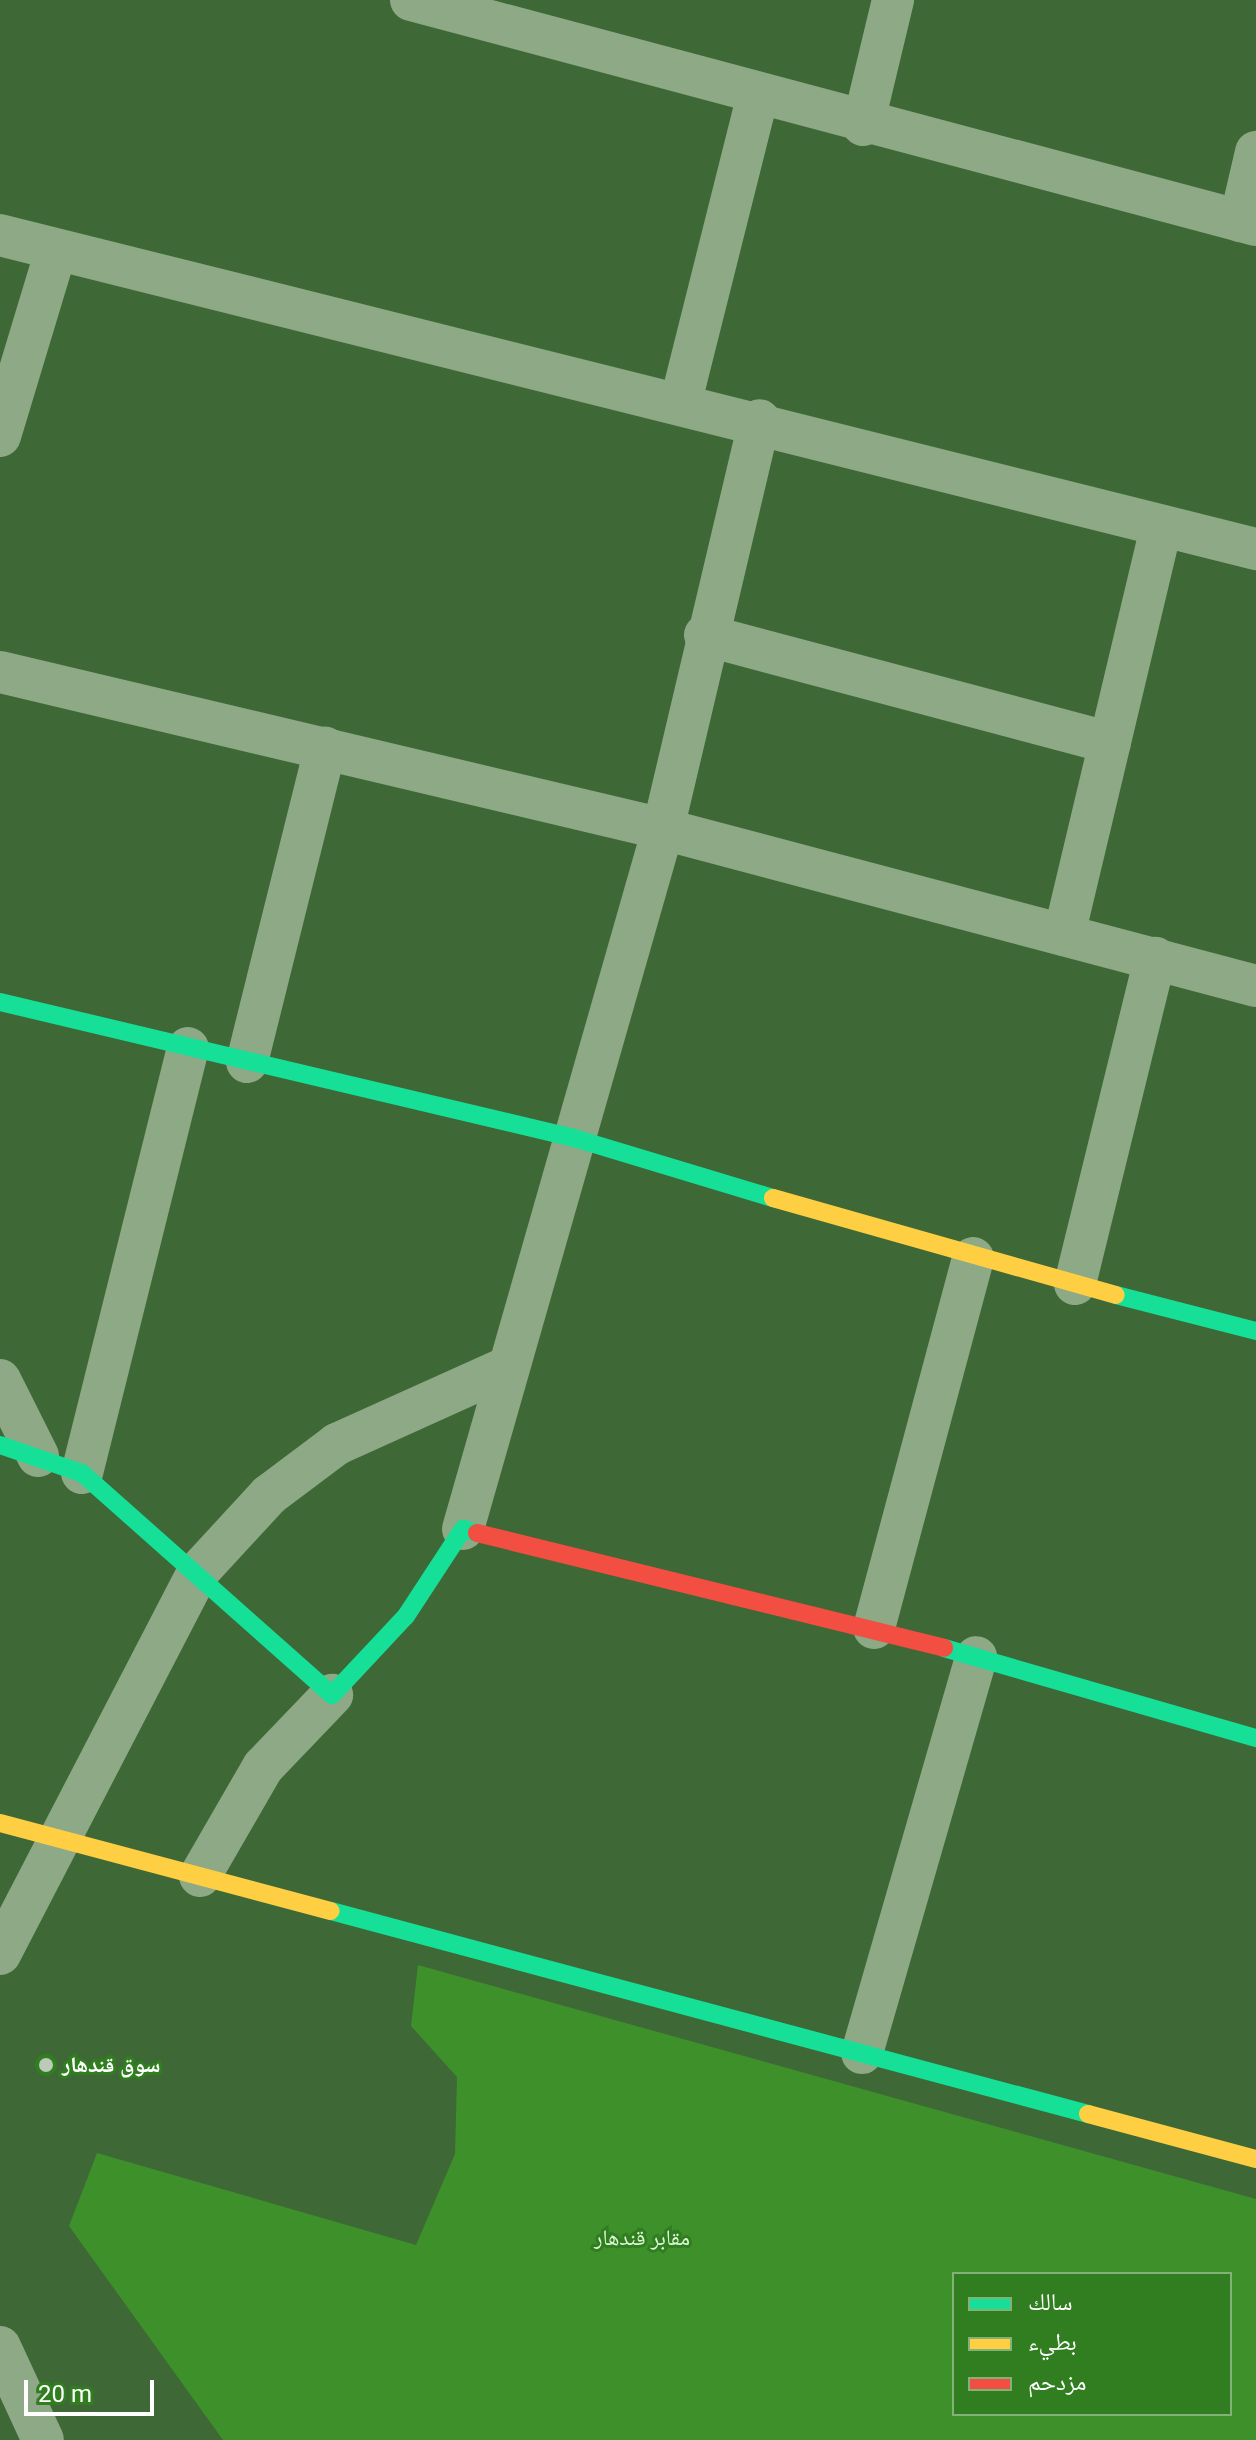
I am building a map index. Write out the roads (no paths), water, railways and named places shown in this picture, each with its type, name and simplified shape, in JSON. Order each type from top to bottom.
[{"type":"street","points":[[411,0],[863,125],[1248,223],[1256,152]]},
{"type":"street","points":[[863,125],[893,0]]},
{"type":"street","points":[[681,401],[758,95]]},
{"type":"street","points":[[0,235],[760,420],[1161,527],[1256,549]]},
{"type":"street","points":[[0,436],[56,250]]},
{"type":"street","points":[[200,1876],[263,1767],[406,1616],[463,1529],[505,1368],[663,829],[705,635],[760,420]]},
{"type":"street","points":[[1064,935],[1161,527]]},
{"type":"street","points":[[705,635],[1110,743]]},
{"type":"street","points":[[0,672],[663,829],[1256,986]]},
{"type":"street","points":[[247,1062],[325,748]]},
{"type":"street","points":[[1075,1284],[1155,958]]},
{"type":"street","points":[[0,1002],[574,1138],[973,1258],[1256,1331]]},
{"type":"street","points":[[82,1473],[188,1048]]},
{"type":"street","points":[[874,1628],[973,1258]]},
{"type":"street","points":[[0,1954],[57,1838],[198,1572],[269,1495],[337,1444],[505,1368]]},
{"type":"street","points":[[0,1380],[19,1451],[82,1473],[198,1572],[332,1695]]},
{"type":"street","points":[[463,1529],[732,1600],[874,1628],[1256,1738]]},
{"type":"street","points":[[862,2053],[976,1657]]},
{"type":"street","points":[[0,1823],[1256,2159]]},
{"type":"street","points":[[0,2347],[43,2440]]},
{"type":"place","name":"سوق قندهار","points":[[46,2065]]},
{"type":"park label","name":"مقابر قندهار","points":[[642,2238]]}]
